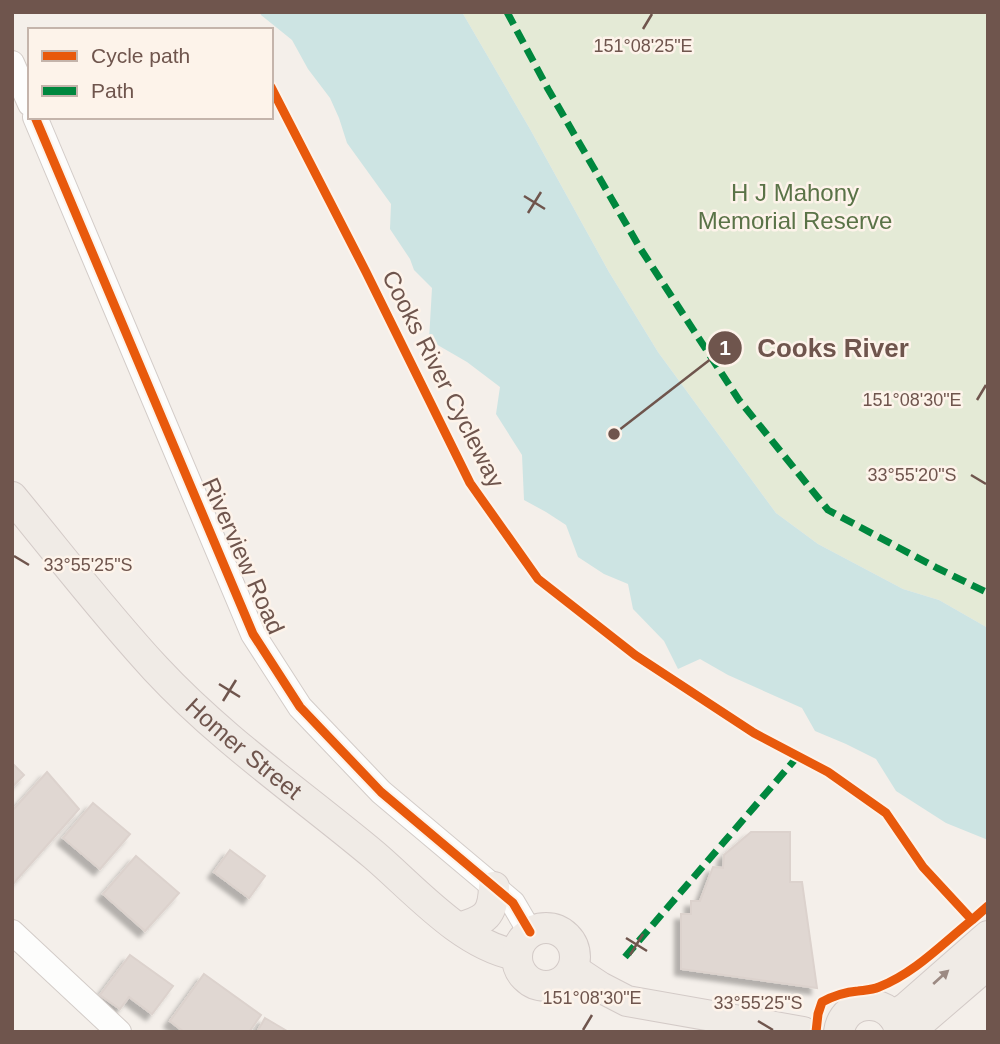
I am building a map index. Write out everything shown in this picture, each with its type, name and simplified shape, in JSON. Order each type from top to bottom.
[{"type":"main road","name":"Homer Street","points":[[12,497],[156,670],[215,726],[376,856],[459,928],[504,953],[523,943]]},
{"type":"main road","points":[[459,928],[483,919],[490,911],[494,900],[494,887]]},
{"type":"main road","points":[[539,928],[557,930],[571,942],[575,960],[573,969],[562,982],[545,987],[529,982],[517,966],[523,943],[539,928]]},
{"type":"main road","points":[[901,1027],[906,1008],[988,936]]},
{"type":"main road","points":[[901,1027],[988,964]]},
{"type":"main road","points":[[573,969],[600,987],[627,1000],[803,1032]]},
{"type":"main road","points":[[839,1032],[850,1010],[859,1006],[878,1006],[887,1010],[901,1027]]},
{"type":"street","points":[[12,63],[28,99]]},
{"type":"street","name":"Riverview Road","points":[[36,119],[253,634],[300,707],[381,792],[513,903],[523,943]]},
{"type":"street","points":[[12,932],[119,1032]]},
{"type":"green space","name":"H J Mahony Memorial Reserve","points":[[462,12],[988,12],[988,628],[939,600],[903,589],[818,544],[776,513],[658,352],[609,272]]},
{"type":"water","points":[[260,12],[462,12],[609,272],[658,352],[776,513],[818,544],[903,589],[939,600],[988,628],[988,840],[946,823],[896,791],[876,759],[815,731],[802,708],[728,675],[700,659],[678,669],[664,641],[633,609],[628,584],[604,574],[578,557],[566,525],[524,500],[522,455],[496,414],[500,387],[467,362],[429,340],[432,288],[414,270],[410,259],[390,229],[391,204],[347,143],[330,98],[308,69],[292,40]]},
{"type":"building","points":[[12,763],[24,775],[12,787]]},
{"type":"building","points":[[47,772],[79,809],[12,885],[12,811]]},
{"type":"building","points":[[93,803],[130,834],[100,869],[63,838]]},
{"type":"building","points":[[751,832],[790,832],[790,882],[802,882],[817,988],[681,969],[681,914],[691,914],[691,901],[700,901],[713,867],[723,868],[724,855]]},
{"type":"building","points":[[230,850],[265,876],[249,898],[214,872]]},
{"type":"building","points":[[136,856],[179,893],[145,931],[103,894]]},
{"type":"building","points":[[130,955],[173,986],[152,1014],[129,997],[120,1009],[100,995]]},
{"type":"building","points":[[204,974],[261,1015],[249,1032],[184,1032],[170,1021]]},
{"type":"building","points":[[265,1018],[287,1031],[287,1032],[257,1032]]},
{"type":"marked path","points":[[507,12],[640,248],[739,400],[828,510],[988,593]]},
{"type":"marked path","points":[[625,957],[798,756]]},
{"type":"cycle path","name":"Cooks River Cycleway","points":[[273,91],[470,483],[538,579],[635,655],[754,733],[828,772],[886,813],[923,867],[972,920],[988,906]]},
{"type":"cycle path","points":[[36,119],[253,634],[300,707],[381,792],[513,903],[530,932]]},
{"type":"cycle path","points":[[816,1032],[822,1002],[844,993],[874,989],[905,974],[972,920]]},
{"type":"place","name":"Cooks River","points":[[614,434]]}]
